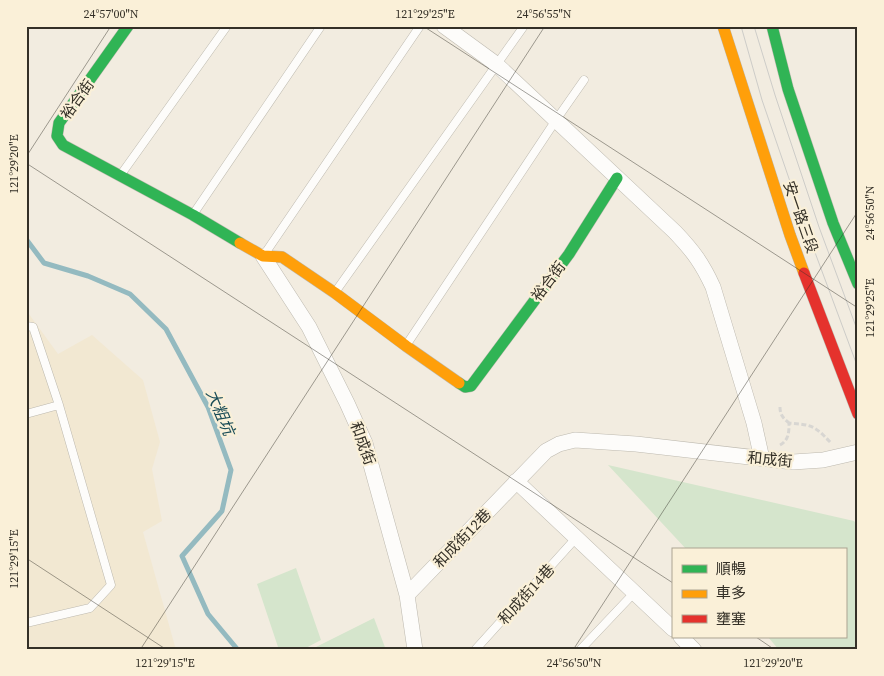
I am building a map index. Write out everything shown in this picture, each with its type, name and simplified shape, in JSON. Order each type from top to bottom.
[{"type":"street","name":"裕合街","points":[[128,26],[59,123],[57,136],[63,145],[193,215],[263,256],[282,257],[335,292],[406,346],[465,387],[471,386],[569,254],[617,178]]},
{"type":"street","points":[[444,26],[496,64],[692,250],[713,287],[754,423],[762,459]]},
{"type":"street","name":"安一路三段","points":[[723,26],[790,234],[858,414]]},
{"type":"street","name":"安一路三段","points":[[772,26],[788,89],[833,223],[858,284]]},
{"type":"street","name":"和成街","points":[[263,256],[309,327],[348,403],[365,443],[407,595],[415,650]]},
{"type":"street","name":"和成街","points":[[516,482],[546,451],[559,444],[575,440],[636,444],[793,462],[823,460],[858,452]]},
{"type":"street","points":[[516,482],[672,628]]},
{"type":"street","name":"和成街12巷","points":[[407,595],[516,482]]},
{"type":"street","points":[[682,638],[693,649]]},
{"type":"lane","points":[[120,175],[227,26]]},
{"type":"lane","points":[[193,215],[321,26]]},
{"type":"lane","points":[[263,256],[420,26]]},
{"type":"lane","points":[[335,292],[524,26]]},
{"type":"lane","points":[[406,346],[584,80]]},
{"type":"lane","points":[[26,326],[33,327],[58,404],[111,585],[90,608],[26,623]]},
{"type":"lane","points":[[26,414],[58,404]]},
{"type":"lane","name":"和成街14巷","points":[[475,650],[576,538]]},
{"type":"lane","points":[[580,650],[634,592]]},
{"type":"path","points":[[780,407],[782,417],[789,423],[813,427],[834,445]]},
{"type":"path","points":[[778,446],[787,438],[789,423]]},
{"type":"shaded area","points":[[26,310],[58,354],[92,335],[143,380],[160,442],[152,469],[162,521],[143,532],[176,650],[26,650]]},
{"type":"green space","points":[[608,465],[854,521],[858,526],[858,650],[779,650],[769,638],[846,638],[846,548],[685,548]]},
{"type":"green space","points":[[296,568],[321,640],[302,650],[279,650],[257,584]]},
{"type":"green space","points":[[374,618],[386,650],[310,650]]},
{"type":"waterway","name":"大粗坑","points":[[26,239],[44,263],[88,276],[130,294],[166,329],[208,407],[231,470],[222,511],[182,556],[208,614],[238,650]]},
{"type":"tram line","points":[[741,26],[762,100],[807,231],[858,368]]},
{"type":"tram line","points":[[754,26],[819,227],[858,332]]},
{"type":"traffic: fast","points":[[128,26],[59,123],[57,136],[63,145],[193,215],[240,243]]},
{"type":"traffic: fast","points":[[772,26],[788,89],[833,223],[858,284]]},
{"type":"traffic: fast","points":[[459,383],[465,387],[471,386],[569,254],[617,178]]},
{"type":"traffic: slow","points":[[723,26],[804,273]]},
{"type":"traffic: slow","points":[[240,243],[263,256],[282,257],[459,383]]},
{"type":"traffic: jam","points":[[804,273],[858,414]]}]
